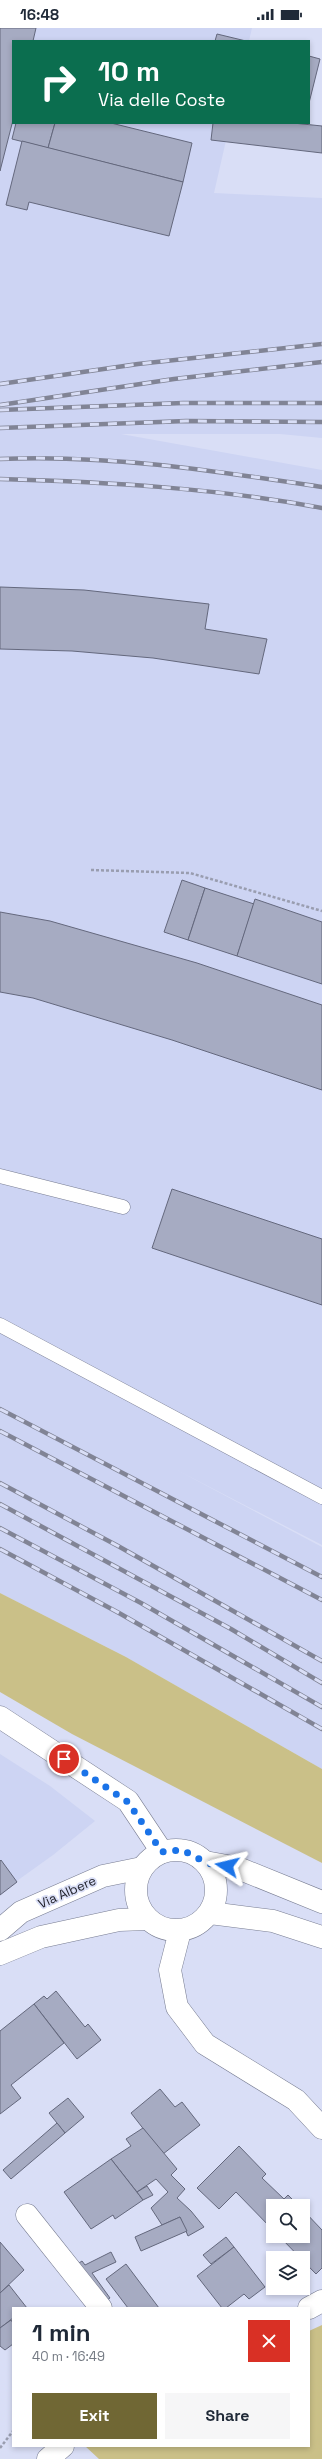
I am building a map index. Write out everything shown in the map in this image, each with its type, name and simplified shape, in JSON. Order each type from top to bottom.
[{"type":"street","points":[[0,1717],[128,1802],[162,1852]]},
{"type":"street","points":[[178,1850],[193,1853],[205,1862],[214,1878],[216,1896],[210,1913],[197,1925],[180,1931],[162,1929],[146,1918],[137,1903],[135,1885],[142,1868],[151,1858],[162,1852],[178,1850]]},
{"type":"street","points":[[205,1862],[238,1868],[322,1902]]},
{"type":"street","name":"Via Albere","points":[[0,1930],[21,1912],[103,1876],[142,1868]]},
{"type":"street","points":[[210,1913],[273,1921],[322,1937]]},
{"type":"street","points":[[0,1954],[41,1937],[119,1920],[146,1918]]},
{"type":"street","points":[[180,1931],[170,1970],[178,2006],[205,2044],[296,2100],[322,2128]]},
{"type":"street","points":[[27,2215],[100,2307]]},
{"type":"street","points":[[310,2307],[322,2301]]},
{"type":"street","points":[[48,2459],[62,2447]]},
{"type":"lane","points":[[0,1176],[123,1207]]},
{"type":"lane","points":[[0,1325],[322,1497]]},
{"type":"path","points":[[91,870],[190,873],[322,911]]},
{"type":"path","points":[[0,2448],[12,2432]]},
{"type":"shaded area","points":[[0,28],[252,28],[249,40],[12,40],[12,124],[230,124],[214,193],[322,198],[322,438],[280,434],[121,434],[322,470],[322,1545],[175,1469],[322,1547],[322,1769],[126,1657],[0,1593]]},
{"type":"shaded area","points":[[0,1593],[126,1657],[322,1769],[322,1863],[72,1734],[0,1692]]},
{"type":"shaded area","points":[[0,1754],[50,1786],[95,1821],[53,1855],[0,1893]]},
{"type":"shaded area","points":[[322,2325],[322,2459],[99,2459],[86,2447],[310,2447],[310,2331]]},
{"type":"building","points":[[0,28],[36,28],[33,40],[12,40],[12,124],[0,171]]},
{"type":"building","points":[[217,34],[242,40],[215,40]]},
{"type":"building","points":[[310,56],[320,59],[310,99]]},
{"type":"building","points":[[16,124],[55,124],[48,148],[12,139]]},
{"type":"building","points":[[55,124],[115,124],[192,143],[183,182],[48,148]]},
{"type":"building","points":[[213,124],[303,124],[322,126],[322,153],[211,140]]},
{"type":"building","points":[[22,141],[183,182],[169,236],[29,202],[27,210],[6,205]]},
{"type":"building","points":[[0,587],[84,590],[209,604],[205,629],[267,639],[259,674],[153,658],[72,651],[0,649]]},
{"type":"building","points":[[182,880],[205,888],[188,940],[164,932]]},
{"type":"building","points":[[205,888],[254,904],[237,956],[188,940]]},
{"type":"building","points":[[255,899],[322,922],[322,984],[237,956]]},
{"type":"building","points":[[0,912],[50,921],[197,963],[322,1005],[322,1090],[172,1040],[33,998],[0,992]]},
{"type":"building","points":[[172,1189],[322,1239],[322,1305],[152,1248]]},
{"type":"building","points":[[1,1860],[17,1882],[0,1895],[0,1861]]},
{"type":"building","points":[[56,1991],[85,2027],[88,2024],[101,2040],[77,2059],[34,2004],[44,1996],[47,1999]]},
{"type":"building","points":[[34,2004],[64,2043],[11,2085],[21,2098],[0,2114],[0,2031]]},
{"type":"building","points":[[160,2089],[175,2107],[182,2102],[200,2125],[163,2154],[131,2113]]},
{"type":"building","points":[[68,2098],[84,2117],[65,2133],[49,2113]]},
{"type":"building","points":[[57,2123],[65,2133],[11,2179],[3,2170]]},
{"type":"building","points":[[143,2128],[177,2169],[171,2175],[185,2189],[177,2198],[191,2211],[204,2227],[188,2236],[180,2217],[162,2225],[151,2208],[168,2192],[156,2179],[137,2192],[111,2159],[131,2146],[126,2139]]},
{"type":"building","points":[[239,2146],[266,2174],[262,2178],[284,2199],[266,2199],[266,2223],[236,2192],[219,2209],[197,2188]]},
{"type":"building","points":[[111,2159],[143,2200],[115,2219],[113,2215],[91,2229],[64,2192]]},
{"type":"building","points":[[147,2186],[153,2195],[143,2200],[137,2192]]},
{"type":"building","points":[[288,2195],[292,2199],[284,2199]]},
{"type":"building","points":[[180,2217],[187,2231],[141,2251],[135,2237]]},
{"type":"building","points":[[310,2217],[322,2230],[322,2268],[316,2274],[310,2268],[310,2251],[294,2251],[286,2243],[310,2243]]},
{"type":"building","points":[[226,2237],[234,2247],[211,2264],[203,2255]]},
{"type":"building","points":[[0,2242],[24,2270],[0,2293]]},
{"type":"building","points":[[234,2247],[265,2287],[249,2299],[244,2294],[227,2307],[221,2307],[197,2276]]},
{"type":"building","points":[[111,2252],[116,2262],[92,2273],[110,2298],[101,2304],[73,2267],[82,2261],[85,2265]]},
{"type":"building","points":[[126,2264],[158,2307],[127,2307],[106,2279]]},
{"type":"building","points":[[9,2285],[26,2307],[12,2307],[12,2319],[0,2328],[0,2293]]},
{"type":"building","points":[[11,2320],[12,2322],[12,2345],[5,2350],[0,2346],[0,2328]]},
{"type":"railway","points":[[0,384],[138,364],[322,344]]},
{"type":"railway","points":[[0,405],[174,379],[322,362]]},
{"type":"railway","points":[[0,410],[183,403],[322,403]]},
{"type":"railway","points":[[0,428],[186,421],[322,422]]},
{"type":"railway","points":[[0,459],[40,458],[121,461],[242,475],[322,487]]},
{"type":"railway","points":[[0,479],[162,487],[242,495],[322,508]]},
{"type":"railway","points":[[0,1409],[322,1577]]},
{"type":"railway","points":[[0,1431],[322,1600]]},
{"type":"railway","points":[[0,1483],[118,1546],[322,1661]]},
{"type":"railway","points":[[0,1504],[231,1629],[322,1683]]},
{"type":"railway","points":[[0,1528],[141,1603],[322,1707]]},
{"type":"railway","points":[[0,1549],[119,1613],[322,1729]]},
{"type":"route","points":[[64,1759],[128,1802],[162,1852],[178,1850],[193,1853],[205,1862],[227,1866]]}]
